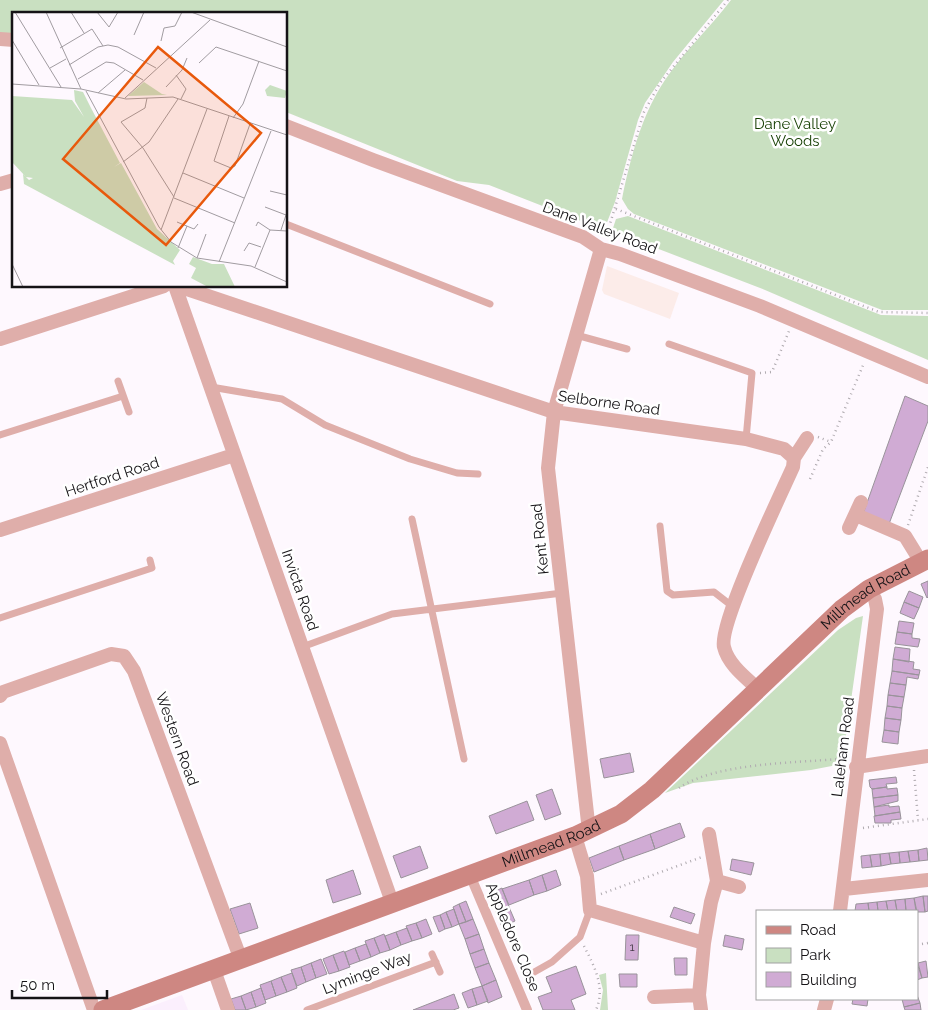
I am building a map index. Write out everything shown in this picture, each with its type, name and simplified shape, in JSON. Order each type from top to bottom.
[{"type":"main road","name":"Millmead Road","points":[[103,1010],[582,834],[621,814],[652,790],[842,609],[869,589],[925,561]]},
{"type":"street","name":"Dane Valley Road","points":[[288,127],[583,237],[601,249],[620,254],[793,320],[928,377]]},
{"type":"street","name":"Kent Road","points":[[590,904],[582,834],[562,593],[548,468],[554,412],[601,249]]},
{"type":"street","points":[[0,339],[158,288]]},
{"type":"street","name":"Invicta Road","points":[[178,288],[234,455],[393,905]]},
{"type":"street","name":"Selborne Road","points":[[183,288],[554,412],[746,439],[784,449],[794,458]]},
{"type":"street","points":[[757,688],[727,656],[723,645],[723,634],[732,606],[793,467],[794,458],[807,438]]},
{"type":"street","name":"Hertford Road","points":[[0,530],[234,455]]},
{"type":"street","points":[[849,528],[858,509],[905,536],[925,561]]},
{"type":"street","name":"Laleham Road","points":[[840,910],[856,767],[877,609],[875,599],[869,589]]},
{"type":"street","name":"Western Road","points":[[0,696],[3,692],[110,654],[124,656],[134,671],[241,960]]},
{"type":"street","points":[[0,743],[94,1010]]},
{"type":"street","points":[[856,767],[928,756]]},
{"type":"street","points":[[701,1010],[699,995],[704,943],[710,902],[717,881],[709,834]]},
{"type":"street","name":"Appledore Close","points":[[470,875],[528,1010]]},
{"type":"street","points":[[844,889],[928,880]]},
{"type":"street","points":[[717,881],[739,887]]},
{"type":"street","points":[[590,904],[704,943]]},
{"type":"street","points":[[214,970],[228,1010]]},
{"type":"street","points":[[654,997],[699,995]]},
{"type":"lane","points":[[288,225],[490,304]]},
{"type":"lane","points":[[576,335],[627,349]]},
{"type":"lane","points":[[669,344],[752,373],[746,439]]},
{"type":"lane","points":[[118,382],[129,412]]},
{"type":"lane","points":[[211,387],[282,399],[324,425],[410,459],[457,473],[478,474]]},
{"type":"lane","points":[[0,435],[123,396]]},
{"type":"lane","points":[[412,519],[464,759]]},
{"type":"lane","points":[[660,526],[667,591],[673,595],[714,592],[732,606]]},
{"type":"lane","points":[[0,618],[152,568],[150,560]]},
{"type":"lane","points":[[302,647],[392,614],[562,593]]},
{"type":"lane","points":[[529,975],[552,962],[580,938],[590,904]]},
{"type":"lane","name":"Lyminge Way","points":[[432,954],[440,972]]},
{"type":"lane","name":"Lyminge Way","points":[[307,1010],[436,962]]},
{"type":"path","points":[[601,249],[616,209],[644,112],[660,83],[728,0]]},
{"type":"path","points":[[616,209],[879,312],[928,313]]},
{"type":"path","points":[[752,373],[772,372],[793,320]]},
{"type":"path","points":[[810,479],[823,449],[831,442],[868,352]]},
{"type":"path","points":[[905,536],[928,467]]},
{"type":"path","points":[[913,758],[918,820]]},
{"type":"path","points":[[678,788],[692,779],[716,772],[838,759],[856,767]]},
{"type":"path","points":[[850,827],[928,819]]},
{"type":"path","points":[[590,904],[713,853]]},
{"type":"path","points":[[580,938],[592,961],[600,984],[600,1000],[596,1010]]},
{"type":"path","points":[[922,944],[928,943]]},
{"type":"shaded area","points":[[607,266],[679,293],[670,319],[604,294],[602,290]]},
{"type":"shaded area","points":[[182,995],[188,1010],[141,1010]]},
{"type":"green space","points":[[0,0],[724,0],[673,62],[645,103],[638,120],[615,202],[604,230],[489,185],[457,181],[288,113],[288,12],[12,12],[12,34],[0,33]]},
{"type":"green space","name":"Dane Valley Woods","points":[[731,0],[928,0],[928,310],[882,310],[634,214],[628,209],[622,199],[625,184],[638,137],[650,107],[672,69]]},
{"type":"green space","points":[[628,216],[881,315],[928,316],[928,360],[765,290],[612,231],[616,219]]},
{"type":"green space","points":[[863,616],[842,764],[811,770],[693,783],[665,793],[838,630],[856,618]]},
{"type":"green space","points":[[606,973],[608,1010],[600,1010],[603,990],[599,975]]},
{"type":"building","points":[[905,396],[928,406],[928,421],[889,524],[863,514]]},
{"type":"building","points":[[928,581],[928,597],[927,598],[921,584]]},
{"type":"building","points":[[909,591],[923,597],[919,608],[904,602]]},
{"type":"building","points":[[904,602],[919,608],[914,619],[900,613]]},
{"type":"building","points":[[899,621],[914,623],[912,634],[897,632]]},
{"type":"building","points":[[897,632],[912,634],[912,638],[920,639],[918,647],[895,644]]},
{"type":"building","points":[[895,647],[910,649],[909,662],[893,659]]},
{"type":"building","points":[[893,659],[914,662],[913,669],[920,670],[919,675],[892,671]]},
{"type":"building","points":[[892,671],[919,675],[918,679],[907,677],[906,685],[890,683]]},
{"type":"building","points":[[890,683],[906,685],[904,697],[888,695]]},
{"type":"building","points":[[888,695],[904,697],[902,708],[887,706]]},
{"type":"building","points":[[887,706],[902,708],[901,720],[885,718]]},
{"type":"building","points":[[885,718],[901,720],[899,732],[884,730]]},
{"type":"building","points":[[884,730],[899,732],[898,744],[882,742]]},
{"type":"building","points":[[630,753],[634,772],[604,778],[600,759]]},
{"type":"building","points":[[896,777],[897,783],[886,784],[887,787],[872,789],[870,787],[869,780]]},
{"type":"building","points":[[887,787],[887,789],[897,788],[898,795],[873,798],[872,789]]},
{"type":"building","points":[[552,789],[561,814],[545,820],[536,795]]},
{"type":"building","points":[[898,795],[898,801],[874,807],[873,798]]},
{"type":"building","points":[[527,801],[534,820],[496,834],[489,816]]},
{"type":"building","points":[[889,805],[889,807],[899,806],[900,812],[875,816],[874,807]]},
{"type":"building","points":[[900,812],[901,819],[891,820],[891,823],[875,823],[874,816]]},
{"type":"building","points":[[680,823],[685,837],[655,849],[650,834]]},
{"type":"building","points":[[650,834],[655,849],[624,860],[619,846]]},
{"type":"building","points":[[420,846],[428,868],[401,878],[393,856]]},
{"type":"building","points":[[619,846],[624,860],[594,872],[589,858]]},
{"type":"building","points":[[927,848],[928,860],[919,861],[918,850]]},
{"type":"building","points":[[918,850],[919,861],[910,862],[908,851]]},
{"type":"building","points":[[908,851],[910,862],[900,863],[899,852]]},
{"type":"building","points":[[899,852],[900,863],[891,864],[889,853]]},
{"type":"building","points":[[889,853],[891,864],[881,866],[880,854]]},
{"type":"building","points":[[880,854],[881,866],[872,867],[870,855]]},
{"type":"building","points":[[870,855],[872,867],[862,868],[861,856]]},
{"type":"building","points":[[732,859],[754,863],[751,875],[730,870]]},
{"type":"building","points":[[353,870],[361,894],[333,903],[326,880]]},
{"type":"building","points":[[556,870],[561,885],[547,891],[542,875]]},
{"type":"building","points":[[542,875],[547,891],[534,895],[529,880]]},
{"type":"building","points":[[529,880],[534,895],[509,905],[502,889]]},
{"type":"building","points":[[502,888],[509,907],[496,912],[489,894]]},
{"type":"building","points":[[923,896],[928,896],[928,911],[925,912]]},
{"type":"building","points":[[923,896],[925,912],[918,912],[914,898]]},
{"type":"building","points":[[914,898],[916,910],[906,910],[905,899]]},
{"type":"building","points":[[905,899],[906,910],[897,910],[895,900]]},
{"type":"building","points":[[895,900],[897,910],[888,910],[886,901]]},
{"type":"building","points":[[466,901],[473,919],[466,922],[459,904]]},
{"type":"building","points":[[886,901],[888,910],[878,910],[877,902]]},
{"type":"building","points":[[877,902],[878,910],[869,910],[868,903]]},
{"type":"building","points":[[250,903],[258,928],[239,934],[230,909]]},
{"type":"building","points":[[868,903],[869,910],[855,910],[856,904]]},
{"type":"building","points":[[459,904],[466,922],[459,924],[453,907]]},
{"type":"building","points":[[509,907],[515,921],[502,927],[496,912]]},
{"type":"building","points":[[674,907],[695,914],[691,924],[670,917]]},
{"type":"building","points":[[454,909],[459,924],[452,927],[446,912]]},
{"type":"building","points":[[446,912],[452,927],[445,929],[440,915]]},
{"type":"building","points":[[440,915],[445,929],[439,932],[433,917]]},
{"type":"building","points":[[426,919],[432,934],[422,938],[416,923]]},
{"type":"building","points":[[473,919],[479,934],[465,939],[459,924]]},
{"type":"building","points":[[416,923],[422,938],[412,941],[406,926]]},
{"type":"building","points":[[407,928],[412,941],[401,945],[396,932]]},
{"type":"building","points":[[396,932],[401,945],[390,950],[385,936]]},
{"type":"building","points":[[384,934],[390,950],[380,953],[374,938]]},
{"type":"building","points":[[479,934],[484,949],[470,954],[465,939]]},
{"type":"building","points":[[626,935],[639,935],[638,960],[625,960]]},
{"type":"building","points":[[725,935],[744,939],[742,950],[723,946]]},
{"type":"building","points":[[374,938],[380,953],[371,957],[365,941]]},
{"type":"building","points":[[366,944],[371,957],[360,961],[355,948]]},
{"type":"building","points":[[355,948],[360,961],[349,965],[345,952]]},
{"type":"building","points":[[484,949],[489,963],[475,968],[470,954]]},
{"type":"building","points":[[344,951],[350,967],[339,971],[333,955]]},
{"type":"building","points":[[333,955],[339,971],[329,974],[323,959]]},
{"type":"building","points":[[674,958],[687,958],[687,975],[675,975]]},
{"type":"building","points":[[321,959],[327,974],[316,978],[311,963]]},
{"type":"building","points":[[926,961],[928,977],[922,978],[918,963]]},
{"type":"building","points":[[311,963],[316,978],[306,982],[301,967]]},
{"type":"building","points":[[489,963],[496,980],[482,986],[475,968]]},
{"type":"building","points":[[576,966],[586,994],[571,1000],[575,1010],[543,1010],[538,997],[552,992],[546,977]]},
{"type":"building","points":[[918,966],[922,978],[918,980]]},
{"type":"building","points":[[301,967],[306,982],[297,986],[291,970]]},
{"type":"building","points":[[292,973],[297,988],[287,992],[281,977]]},
{"type":"building","points":[[619,974],[637,974],[637,987],[620,987]]},
{"type":"building","points":[[281,977],[287,992],[276,996],[271,981]]},
{"type":"building","points":[[496,980],[502,997],[488,1003],[482,986]]},
{"type":"building","points":[[271,981],[276,996],[265,1000],[260,985]]},
{"type":"building","points":[[482,986],[488,1001],[477,1005],[472,989]]},
{"type":"building","points":[[261,988],[266,1003],[256,1007],[251,992]]},
{"type":"building","points":[[472,989],[477,1005],[468,1008],[462,993]]},
{"type":"building","points":[[251,992],[256,1007],[246,1010],[241,996]]},
{"type":"building","points":[[454,994],[459,1008],[453,1010],[413,1010]]},
{"type":"building","points":[[241,996],[246,1010],[235,1010],[231,999]]},
{"type":"building","points":[[918,998],[920,1003],[904,1007],[902,1000],[918,1000]]},
{"type":"building","points":[[853,1000],[868,1000],[867,1006],[852,1004]]},
{"type":"building","points":[[920,1003],[921,1010],[905,1010],[904,1007]]}]
